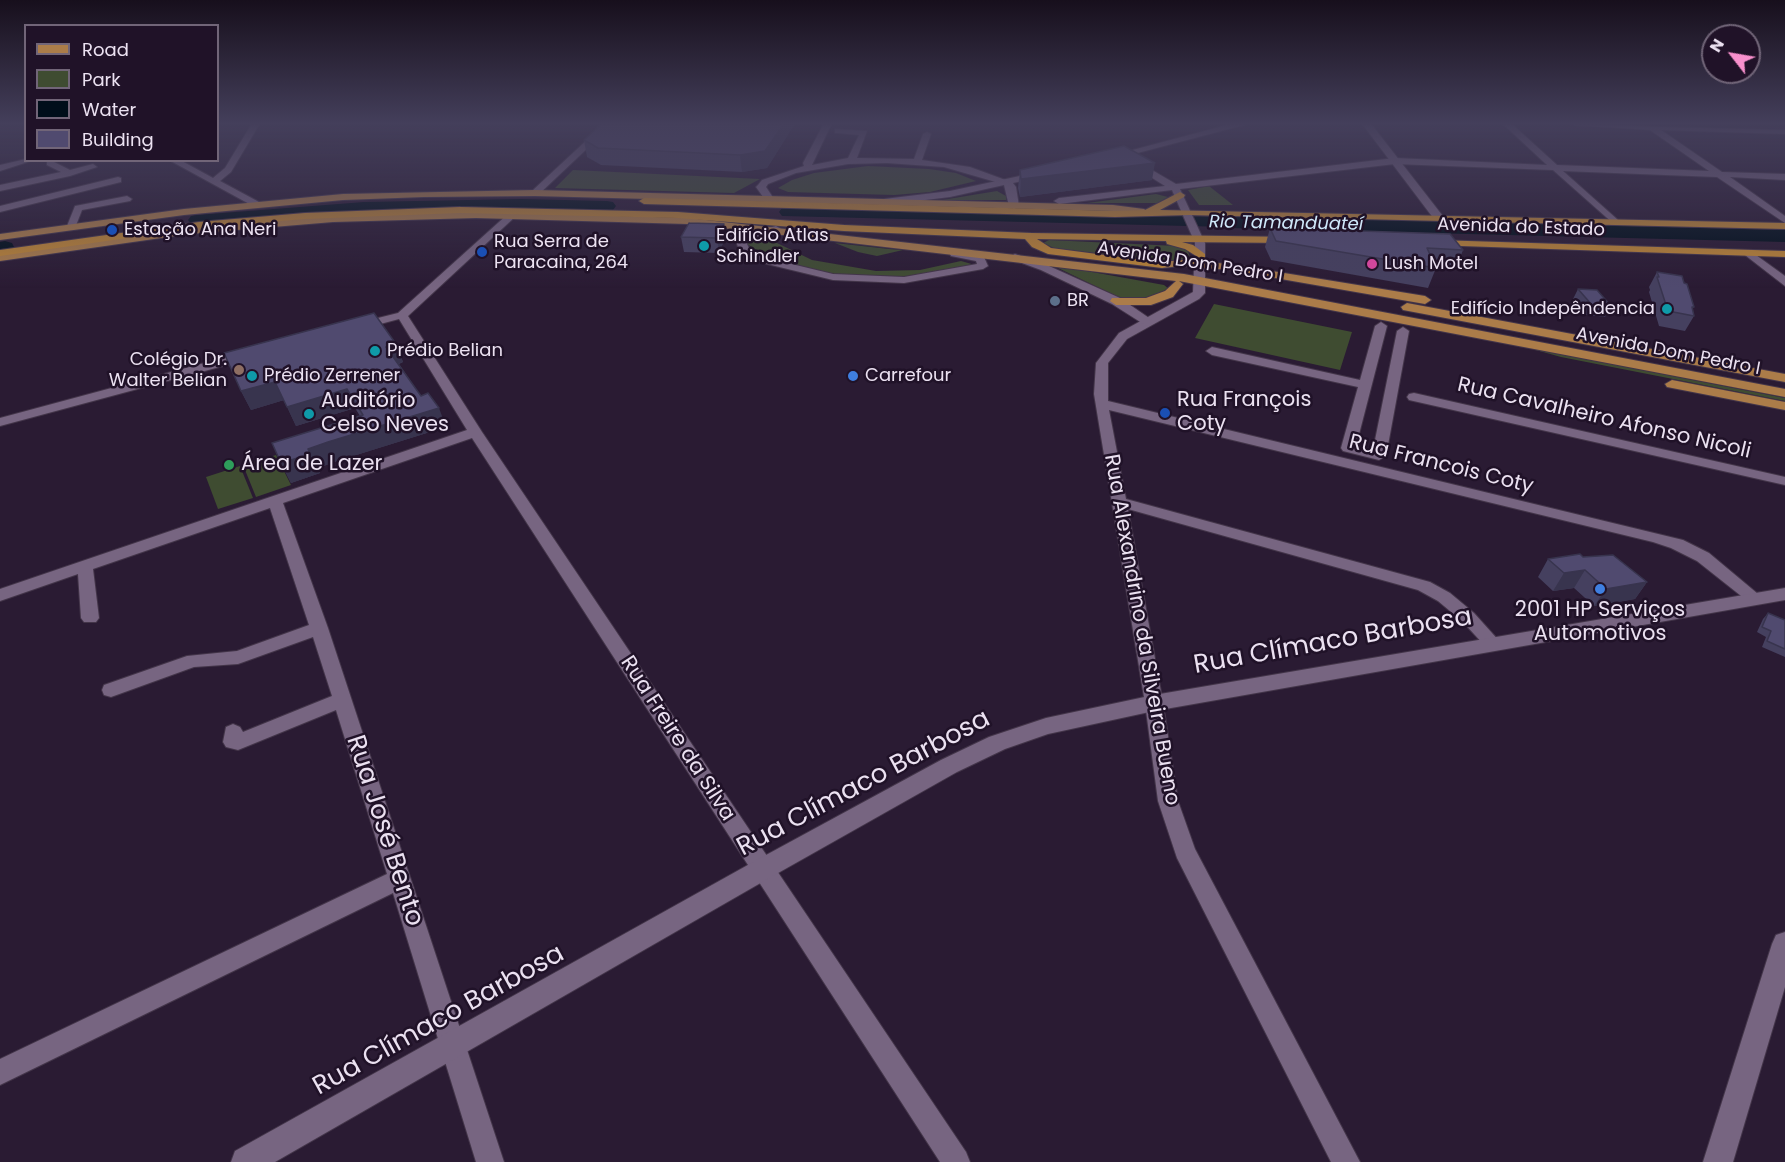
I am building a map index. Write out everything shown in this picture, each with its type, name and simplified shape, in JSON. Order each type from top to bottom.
[{"type":"highway","points":[[1146,212],[1177,191]]},
{"type":"highway","name":"Avenida do Estado","points":[[0,239],[235,211],[339,203],[455,199],[585,200],[1021,220],[1146,212],[1785,226]]},
{"type":"highway","name":"Avenida do Estado","points":[[0,253],[222,223],[305,216],[442,210],[641,213],[844,228],[1001,235],[1021,220],[1118,238],[1199,236],[1300,240]]},
{"type":"highway","points":[[1021,220],[1039,248],[1162,265]]},
{"type":"highway","points":[[896,243],[1001,235]]},
{"type":"highway","points":[[1118,238],[1173,242],[1189,247],[1201,272]]},
{"type":"highway","name":"Avenida do Estado","points":[[1419,243],[1785,254]]},
{"type":"main road","points":[[880,202],[950,194],[1018,179]]},
{"type":"main road","points":[[1409,179],[1438,217]]},
{"type":"main road","points":[[1006,182],[1011,187],[1021,220]]},
{"type":"main road","name":"Avenida do Estado","points":[[0,239],[72,226],[256,204],[384,195],[535,193],[880,202],[1021,220]]},
{"type":"main road","points":[[0,258],[105,241],[264,224],[393,216],[512,215],[650,219],[896,243]]},
{"type":"main road","name":"Avenida Dom Pedro I","points":[[896,243],[1082,265],[1174,284],[1201,272],[1278,274],[1785,367]]},
{"type":"main road","points":[[1749,253],[1785,282]]},
{"type":"main road","points":[[1013,257],[1038,265],[1120,304],[1149,322]]},
{"type":"main road","points":[[1120,304],[1143,307],[1163,304],[1174,296],[1174,284],[1162,265]]},
{"type":"main road","name":"Avenida Dom Pedro I","points":[[1162,265],[1464,317],[1785,378]]},
{"type":"main road","name":"Avenida Dom Pedro I","points":[[1201,272],[1382,321],[1556,361],[1785,406]]},
{"type":"main road","points":[[1330,293],[1382,321]]},
{"type":"main road","points":[[1404,325],[1418,315],[1464,317]]},
{"type":"main road","points":[[1506,325],[1553,323]]},
{"type":"main road","name":"Avenida Dom Pedro I","points":[[1404,325],[1491,336],[1785,393]]},
{"type":"main road","points":[[1491,336],[1556,361]]},
{"type":"main road","name":"Rua Clímaco Barbosa","points":[[246,1162],[763,869],[950,766],[997,743],[1046,726],[1154,703],[1785,594]]},
{"type":"main road","points":[[1718,1162],[1784,950]]},
{"type":"street","points":[[0,188],[41,179]]},
{"type":"street","points":[[208,179],[256,204]]},
{"type":"street","points":[[213,182],[216,179]]},
{"type":"street","points":[[535,193],[550,179]]},
{"type":"street","points":[[770,199],[761,186],[773,179]]},
{"type":"street","points":[[998,179],[1006,182]]},
{"type":"street","points":[[1159,179],[1177,191],[1190,214],[1199,236],[1201,272]]},
{"type":"street","points":[[1059,201],[1177,191],[1263,179]]},
{"type":"street","points":[[1569,179],[1615,222]]},
{"type":"street","points":[[1728,179],[1785,220]]},
{"type":"street","points":[[0,209],[118,180]]},
{"type":"street","points":[[72,226],[78,208],[127,199]]},
{"type":"street","points":[[346,329],[402,315],[512,215]]},
{"type":"street","points":[[776,230],[747,236],[741,241],[744,249],[774,263],[833,277],[904,280],[983,266],[980,259],[973,256],[938,252],[926,247]]},
{"type":"street","name":"Rua Alexandrino da Silveira Bueno","points":[[1201,272],[1195,297],[1122,336],[1102,363],[1100,394],[1154,703],[1168,801],[1185,850],[1346,1162]]},
{"type":"street","name":"Rua Freire da Silva","points":[[402,315],[475,432],[956,1162]]},
{"type":"street","points":[[1382,321],[1366,380],[1375,403],[1394,381],[1404,325]]},
{"type":"street","points":[[0,422],[267,350]]},
{"type":"street","points":[[1212,351],[1366,380],[1394,381]]},
{"type":"street","name":"Rua Cavalheiro Afonso Nicoli","points":[[1414,397],[1785,481]]},
{"type":"street","name":"Rua Francois Coty","points":[[1102,404],[1657,538],[1677,544],[1703,557],[1756,599]]},
{"type":"street","points":[[0,595],[475,432]]},
{"type":"street","name":"Rua José Bento","points":[[276,501],[400,878],[490,1162]]},
{"type":"street","points":[[1118,502],[1424,586],[1444,597],[1460,610],[1492,643]]},
{"type":"street","points":[[85,567],[90,618]]},
{"type":"street","points":[[111,690],[193,661],[238,657],[319,628]]},
{"type":"street","points":[[233,732],[233,742],[238,742],[342,700]]},
{"type":"street","points":[[0,1072],[400,878]]},
{"type":"green space","points":[[564,179],[760,179],[734,193],[555,188]]},
{"type":"green space","points":[[792,180],[976,181],[930,192],[894,195],[788,192],[778,188]]},
{"type":"green space","points":[[1209,186],[1233,205],[1199,205],[1188,190]]},
{"type":"green space","points":[[997,191],[1006,196],[1006,200],[942,200]]},
{"type":"green space","points":[[1156,194],[1168,197],[1158,203],[1087,203]]},
{"type":"green space","points":[[761,239],[777,243],[812,260],[876,271],[920,270],[961,261],[975,265],[899,278],[852,277],[810,270],[771,259],[747,244],[751,240]]},
{"type":"green space","points":[[1049,240],[1177,246],[1188,251],[1190,258],[1187,261],[1178,262],[1056,249],[1043,243]]},
{"type":"green space","points":[[835,243],[903,250],[877,256]]},
{"type":"green space","points":[[1056,267],[1164,285],[1169,289],[1145,300],[1120,298]]},
{"type":"green space","points":[[1214,304],[1352,332],[1340,370],[1195,338]]},
{"type":"green space","points":[[1525,347],[1785,398],[1785,401],[1561,357]]},
{"type":"green space","points":[[276,455],[291,485],[256,497],[243,465]]},
{"type":"green space","points":[[240,466],[253,498],[218,509],[206,477]]},
{"type":"water","name":"Rio Tamanduateí","points":[[1223,216],[1785,230],[1785,242],[1229,228]]},
{"type":"building","points":[[689,223],[724,224],[717,238],[681,237]]},
{"type":"building","points":[[1270,228],[1450,234],[1463,250],[1427,248],[1436,268],[1276,241]]},
{"type":"building","points":[[1657,272],[1682,276],[1694,307],[1692,307],[1694,316],[1668,311]]},
{"type":"building","points":[[1578,289],[1597,290],[1611,306],[1592,305]]},
{"type":"building","points":[[374,313],[396,344],[386,347],[421,396],[428,393],[439,408],[328,442],[308,449],[311,454],[281,463],[272,443],[363,415],[347,389],[287,407],[275,382],[241,391],[224,353]]},
{"type":"building","points":[[1580,554],[1583,557],[1613,555],[1647,582],[1606,589],[1585,570],[1564,573],[1548,559]]},
{"type":"building","points":[[1768,613],[1785,620],[1785,649],[1767,641],[1771,631],[1762,627]]},
{"type":"waterway","name":"Rio Tamanduateí","points":[[197,220],[364,207],[521,204],[607,206]]},
{"type":"waterway","name":"Rio Tamanduateí","points":[[788,212],[1268,223]]},
{"type":"waterway","name":"Rio Tamanduateí","points":[[0,248],[5,247]]},
{"type":"place","name":"Estação Ana Neri","points":[[112,230]]},
{"type":"place","name":"Edifício Atlas Schindler","points":[[704,246]]},
{"type":"place","name":"Rua Serra de Paracaina, 264","points":[[482,252]]},
{"type":"place","name":"Lush Motel","points":[[1372,264]]},
{"type":"place","name":"BR","points":[[1055,301]]},
{"type":"place","name":"Edifício Indepêndencia","points":[[1667,309]]},
{"type":"place","name":"Prédio Belian","points":[[375,351]]},
{"type":"place","name":"Colégio Dr. Walter Belian","points":[[239,370]]},
{"type":"place","name":"Prédio Zerrener","points":[[252,376]]},
{"type":"place","name":"Carrefour","points":[[853,376]]},
{"type":"place","name":"Rua François Coty","points":[[1165,413]]},
{"type":"place","name":"Auditório Celso Neves","points":[[309,414]]},
{"type":"place","name":"Área de Lazer","points":[[229,465]]},
{"type":"place","name":"2001 HP Serviços Automotivos","points":[[1600,589]]}]
